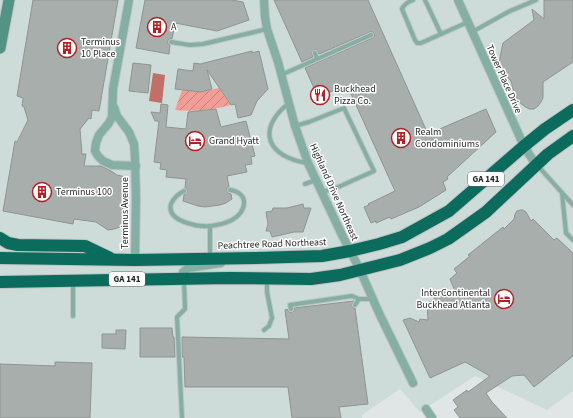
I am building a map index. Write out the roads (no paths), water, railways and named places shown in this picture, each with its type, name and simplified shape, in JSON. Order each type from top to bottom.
[{"type":"highway","name":"Peachtree Road Northeast","points":[[0,258],[135,260],[322,256],[378,244],[402,237],[449,211],[524,146],[573,110]]},
{"type":"highway","name":"GA 141","points":[[0,282],[230,278],[312,279],[340,275],[400,260],[448,239],[466,227],[486,212],[548,154],[573,136]]},
{"type":"highway","points":[[0,238],[8,243],[18,245],[85,246],[113,260]]},
{"type":"main road","points":[[0,48],[2,27],[9,0]]},
{"type":"street","name":"Terminus Avenue","points":[[129,0],[113,88],[112,117],[99,135],[95,150],[103,162],[112,165],[136,166]]},
{"type":"street","name":"Highland Drive Northeast","points":[[264,0],[267,28],[278,62],[295,126],[308,163],[413,383]]},
{"type":"street","name":"Tower Place Drive","points":[[458,0],[524,146],[536,165]]},
{"type":"street","name":"Terminus Avenue","points":[[112,105],[117,116],[129,132],[134,144],[136,166],[135,260]]},
{"type":"street","points":[[184,279],[183,272],[188,268],[256,258]]},
{"type":"street","points":[[426,409],[432,418]]},
{"type":"lane","points":[[412,0],[406,3],[402,9],[414,40],[417,43],[421,43],[468,22]]},
{"type":"lane","points":[[425,0],[441,34]]},
{"type":"lane","points":[[472,32],[508,12],[536,0]]},
{"type":"lane","points":[[171,42],[190,45],[203,44],[267,28]]},
{"type":"lane","points":[[281,75],[371,35]]},
{"type":"lane","points":[[315,53],[317,59]]},
{"type":"lane","points":[[289,103],[281,110],[272,123],[269,133],[272,143],[274,148],[282,155],[308,163]]},
{"type":"lane","points":[[295,126],[344,108],[374,171],[336,188],[322,192]]},
{"type":"lane","points":[[536,165],[573,205]]},
{"type":"lane","points":[[305,184],[316,180]]},
{"type":"lane","points":[[184,191],[173,199],[170,206],[171,212],[177,219],[183,222],[210,226],[223,224],[233,220],[240,214],[244,206],[244,200],[238,192],[230,190]]},
{"type":"lane","points":[[562,193],[566,233],[573,240]]},
{"type":"lane","points":[[210,226],[210,259]]},
{"type":"lane","points":[[182,418],[178,317],[185,309],[184,279]]},
{"type":"lane","points":[[264,330],[269,326],[272,318],[267,292],[267,279]]},
{"type":"lane","points":[[73,281],[74,316]]},
{"type":"lane","points":[[291,309],[290,305],[352,296],[358,299],[372,299]]},
{"type":"lane","points":[[355,305],[358,299]]},
{"type":"place","name":"A","points":[[157,27]]},
{"type":"place","name":"Terminus 10 Place","points":[[67,48]]},
{"type":"place","name":"Buckhead Pizza Co.","points":[[320,95]]},
{"type":"place","name":"Realm Condominiums","points":[[401,138]]},
{"type":"place","name":"Grand Hyatt","points":[[195,141]]},
{"type":"place","name":"Terminus 100","points":[[42,192]]},
{"type":"place","name":"InterContinental Buckhead Atlanta","points":[[504,299]]}]
